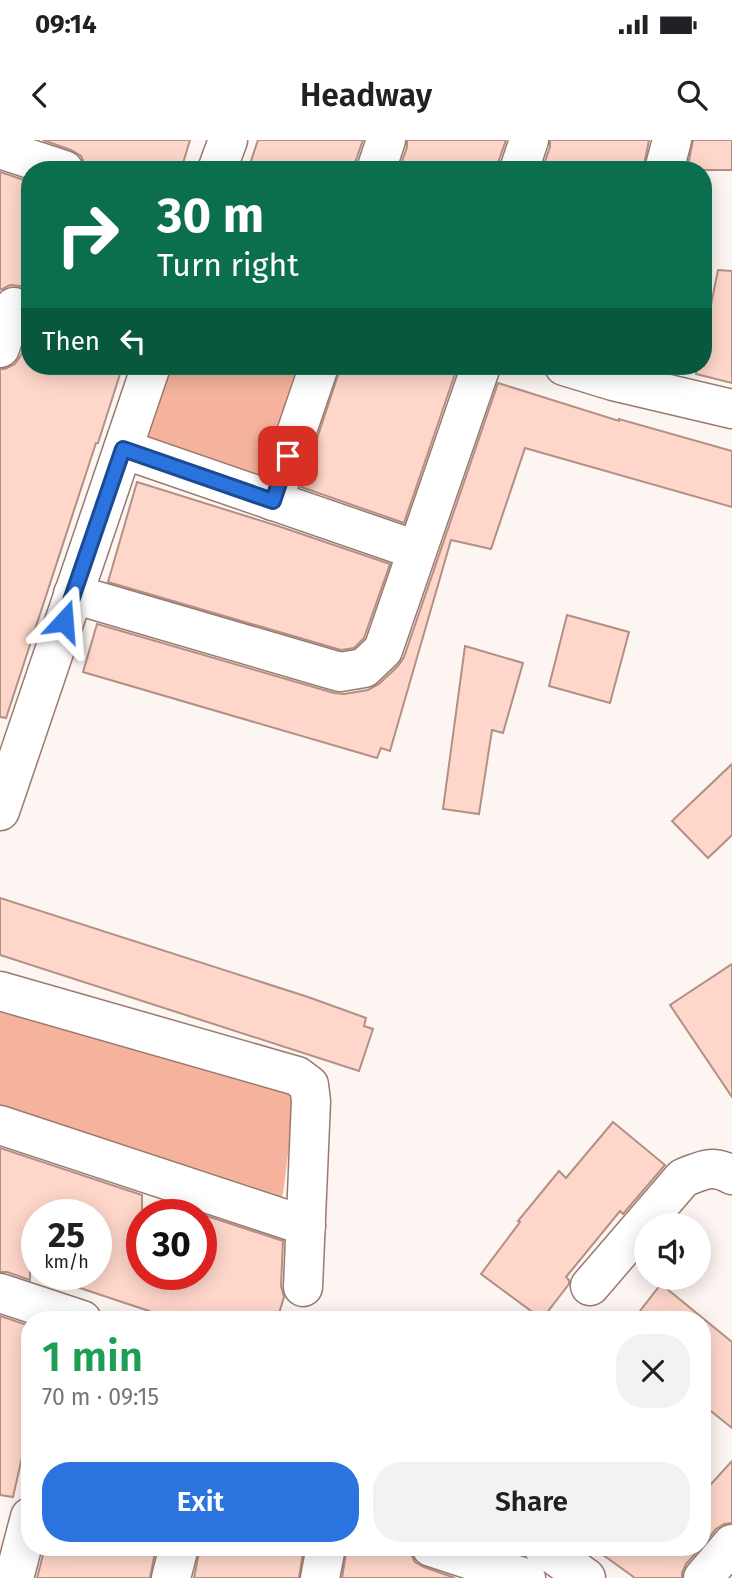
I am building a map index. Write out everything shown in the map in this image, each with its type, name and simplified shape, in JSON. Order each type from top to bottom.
[{"type":"street","points":[[220,161],[228,140]]},
{"type":"street","points":[[379,161],[386,140]]},
{"type":"street","points":[[522,161],[529,140]]},
{"type":"street","points":[[0,149],[37,161]]},
{"type":"street","points":[[0,348],[15,307]]},
{"type":"street","points":[[0,811],[15,720],[73,594],[148,375]]},
{"type":"street","points":[[273,501],[315,375]]},
{"type":"street","points":[[73,594],[340,672],[363,668],[383,650],[478,375]]},
{"type":"street","points":[[622,375],[732,409]]},
{"type":"street","points":[[123,449],[416,550]]},
{"type":"street","points":[[0,990],[297,1076],[309,1085],[311,1101],[303,1287]]},
{"type":"street","points":[[0,1125],[306,1226]]},
{"type":"street","points":[[590,1286],[683,1178],[703,1169],[721,1169],[732,1175]]},
{"type":"street","points":[[0,1293],[56,1311]]},
{"type":"street","points":[[703,1578],[732,1544]]},
{"type":"street","points":[[14,1578],[21,1551]]},
{"type":"street","points":[[171,1578],[177,1556]]},
{"type":"street","points":[[320,1578],[325,1556]]},
{"type":"street","points":[[459,1556],[526,1578]]},
{"type":"street","points":[[555,1556],[586,1578]]},
{"type":"shaded area","points":[[169,375],[299,375],[262,477],[152,441],[148,437]]},
{"type":"shaded area","points":[[0,1005],[291,1092],[295,1100],[283,1194],[280,1199],[0,1108]]},
{"type":"building","points":[[43,140],[190,140],[184,161],[83,161],[81,156]]},
{"type":"building","points":[[258,140],[363,140],[356,161],[251,161]]},
{"type":"building","points":[[407,140],[506,140],[499,161],[402,161]]},
{"type":"building","points":[[550,140],[649,140],[645,161],[545,161]]},
{"type":"building","points":[[693,140],[732,140],[732,170],[712,170],[712,161],[689,161]]},
{"type":"building","points":[[0,172],[21,179],[21,287],[10,285],[0,290]]},
{"type":"building","points":[[718,270],[732,271],[732,383],[700,375],[712,375],[712,300]]},
{"type":"building","points":[[21,355],[21,375],[120,375],[6,718],[0,717],[0,369],[15,364]]},
{"type":"building","points":[[338,375],[455,375],[404,523],[301,487]]},
{"type":"building","points":[[498,383],[619,421],[732,451],[732,507],[525,448],[491,549],[451,540],[390,751],[381,748],[377,758],[83,672],[97,624],[334,693],[368,690],[379,684],[404,657]]},
{"type":"building","points":[[137,482],[390,564],[364,638],[354,648],[341,650],[108,582]]},
{"type":"building","points":[[567,615],[629,632],[610,703],[549,686]]},
{"type":"building","points":[[465,646],[523,663],[503,733],[492,730],[479,814],[443,809]]},
{"type":"building","points":[[732,764],[732,835],[708,858],[672,821]]},
{"type":"building","points":[[0,898],[366,1018],[364,1026],[373,1029],[359,1071],[0,955]]},
{"type":"building","points":[[732,964],[732,1097],[670,1005]]},
{"type":"building","points":[[613,1122],[665,1165],[623,1214],[620,1211],[566,1277],[569,1284],[548,1311],[531,1311],[481,1274],[520,1222],[518,1221],[559,1171],[566,1178]]},
{"type":"building","points":[[0,1148],[142,1195],[142,1199],[126,1199],[126,1290],[217,1290],[217,1219],[283,1241],[281,1286],[284,1297],[280,1311],[149,1311],[86,1290],[112,1290],[112,1199],[21,1199],[21,1277],[0,1272]]},
{"type":"building","points":[[656,1290],[668,1290],[694,1311],[640,1311]]},
{"type":"building","points":[[0,1316],[21,1323],[21,1462],[13,1497],[0,1495]]},
{"type":"building","points":[[711,1325],[732,1342],[732,1428],[711,1411]]},
{"type":"building","points":[[732,1461],[732,1523],[724,1524],[711,1535],[711,1484]]},
{"type":"building","points":[[43,1556],[154,1556],[150,1578],[37,1578]]},
{"type":"building","points":[[198,1556],[303,1556],[299,1578],[194,1578]]},
{"type":"building","points":[[346,1556],[412,1556],[415,1562],[424,1567],[455,1578],[342,1578]]},
{"type":"building","points":[[604,1556],[693,1556],[686,1564],[682,1578],[635,1578]]},
{"type":"route","points":[[64,621],[123,449],[273,501],[288,456]]}]
